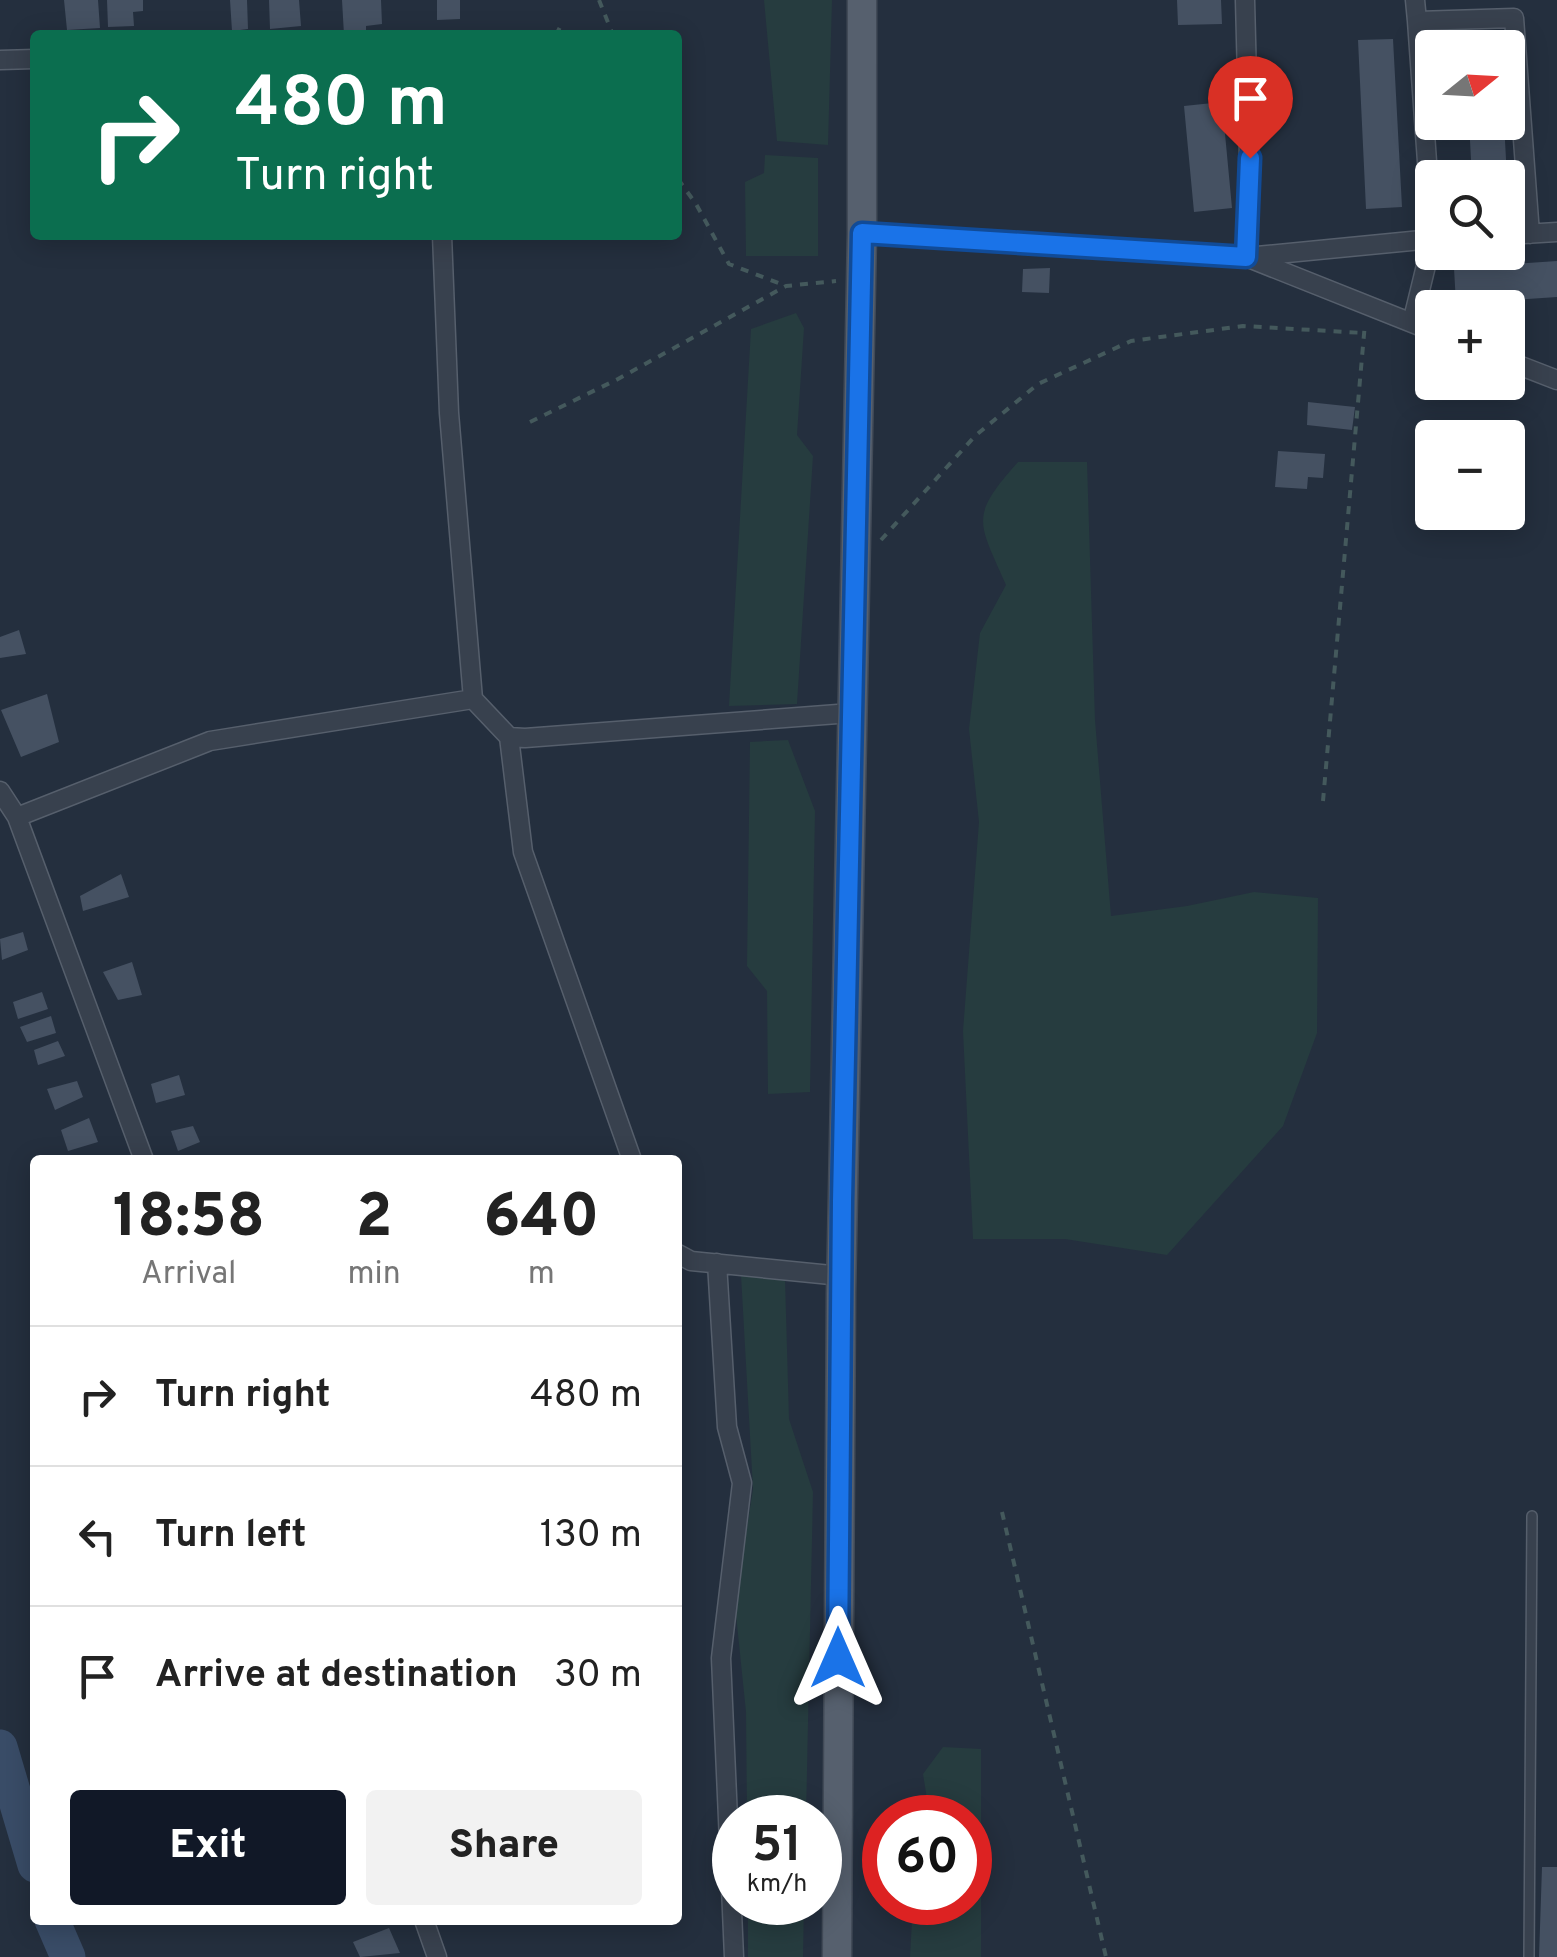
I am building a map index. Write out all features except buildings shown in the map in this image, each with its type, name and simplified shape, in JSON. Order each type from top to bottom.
[{"type":"main road","points":[[837,1957],[841,1276],[862,233],[862,0]]},
{"type":"street","points":[[1245,0],[1250,158],[1246,257]]},
{"type":"street","points":[[1415,0],[1427,160]]},
{"type":"street","points":[[1417,21],[1516,9],[1530,234]]},
{"type":"street","points":[[0,60],[30,59]]},
{"type":"street","points":[[1525,234],[1557,232]]},
{"type":"street","points":[[862,233],[1246,257],[1415,239]]},
{"type":"street","points":[[442,240],[450,413],[473,699],[509,737],[523,852],[630,1155]]},
{"type":"street","points":[[1246,257],[1415,325]]},
{"type":"street","points":[[1412,324],[1424,270]]},
{"type":"street","points":[[1525,368],[1557,380]]},
{"type":"street","points":[[17,817],[210,741],[473,699]]},
{"type":"street","points":[[509,737],[851,713]]},
{"type":"street","points":[[0,791],[17,817],[142,1155]]},
{"type":"street","points":[[682,1256],[691,1261],[841,1276]]},
{"type":"street","points":[[718,1263],[727,1427],[742,1483],[720,1658],[734,1957]]},
{"type":"street","points":[[426,1925],[437,1957]]},
{"type":"lane","points":[[1529,1957],[1532,1516]]},
{"type":"path","points":[[600,0],[612,30]]},
{"type":"path","points":[[558,30],[560,26]]},
{"type":"path","points":[[682,185],[728,264],[786,286]]},
{"type":"path","points":[[530,422],[618,379],[786,286],[861,279]]},
{"type":"path","points":[[1323,801],[1366,303]]},
{"type":"path","points":[[854,569],[976,436],[1053,376],[1131,341],[1243,326],[1364,333]]},
{"type":"path","points":[[1002,1512],[1106,1957]]},
{"type":"green space","points":[[764,0],[832,0],[828,145],[777,141]]},
{"type":"green space","points":[[765,155],[818,158],[818,256],[746,256],[745,182],[764,173]]},
{"type":"green space","points":[[796,313],[804,328],[797,435],[813,456],[797,704],[729,706],[751,329]]},
{"type":"green space","points":[[1018,462],[1087,462],[1095,720],[1111,916],[1254,892],[1318,898],[1317,1033],[1283,1126],[1167,1255],[1065,1239],[973,1239],[963,1031],[979,822],[969,729],[980,633],[1006,585],[989,547],[983,520],[985,508]]},
{"type":"green space","points":[[788,740],[815,811],[810,1092],[768,1094],[767,991],[747,966],[750,742]]},
{"type":"green space","points":[[741,1275],[785,1279],[789,1419],[813,1492],[806,1795],[747,1795],[746,1712],[735,1605],[753,1489]]},
{"type":"green space","points":[[943,1747],[981,1749],[981,1795],[926,1795],[923,1774]]},
{"type":"green space","points":[[748,1925],[804,1925],[803,1957],[748,1957]]},
{"type":"green space","points":[[912,1925],[981,1925],[981,1957],[910,1957]]},
{"type":"waterway","points":[[0,1747],[30,1848]]},
{"type":"waterway","points":[[54,1925],[68,1957]]},
{"type":"route","points":[[838,1658],[842,1201],[862,233],[1246,257],[1250,158]]}]
